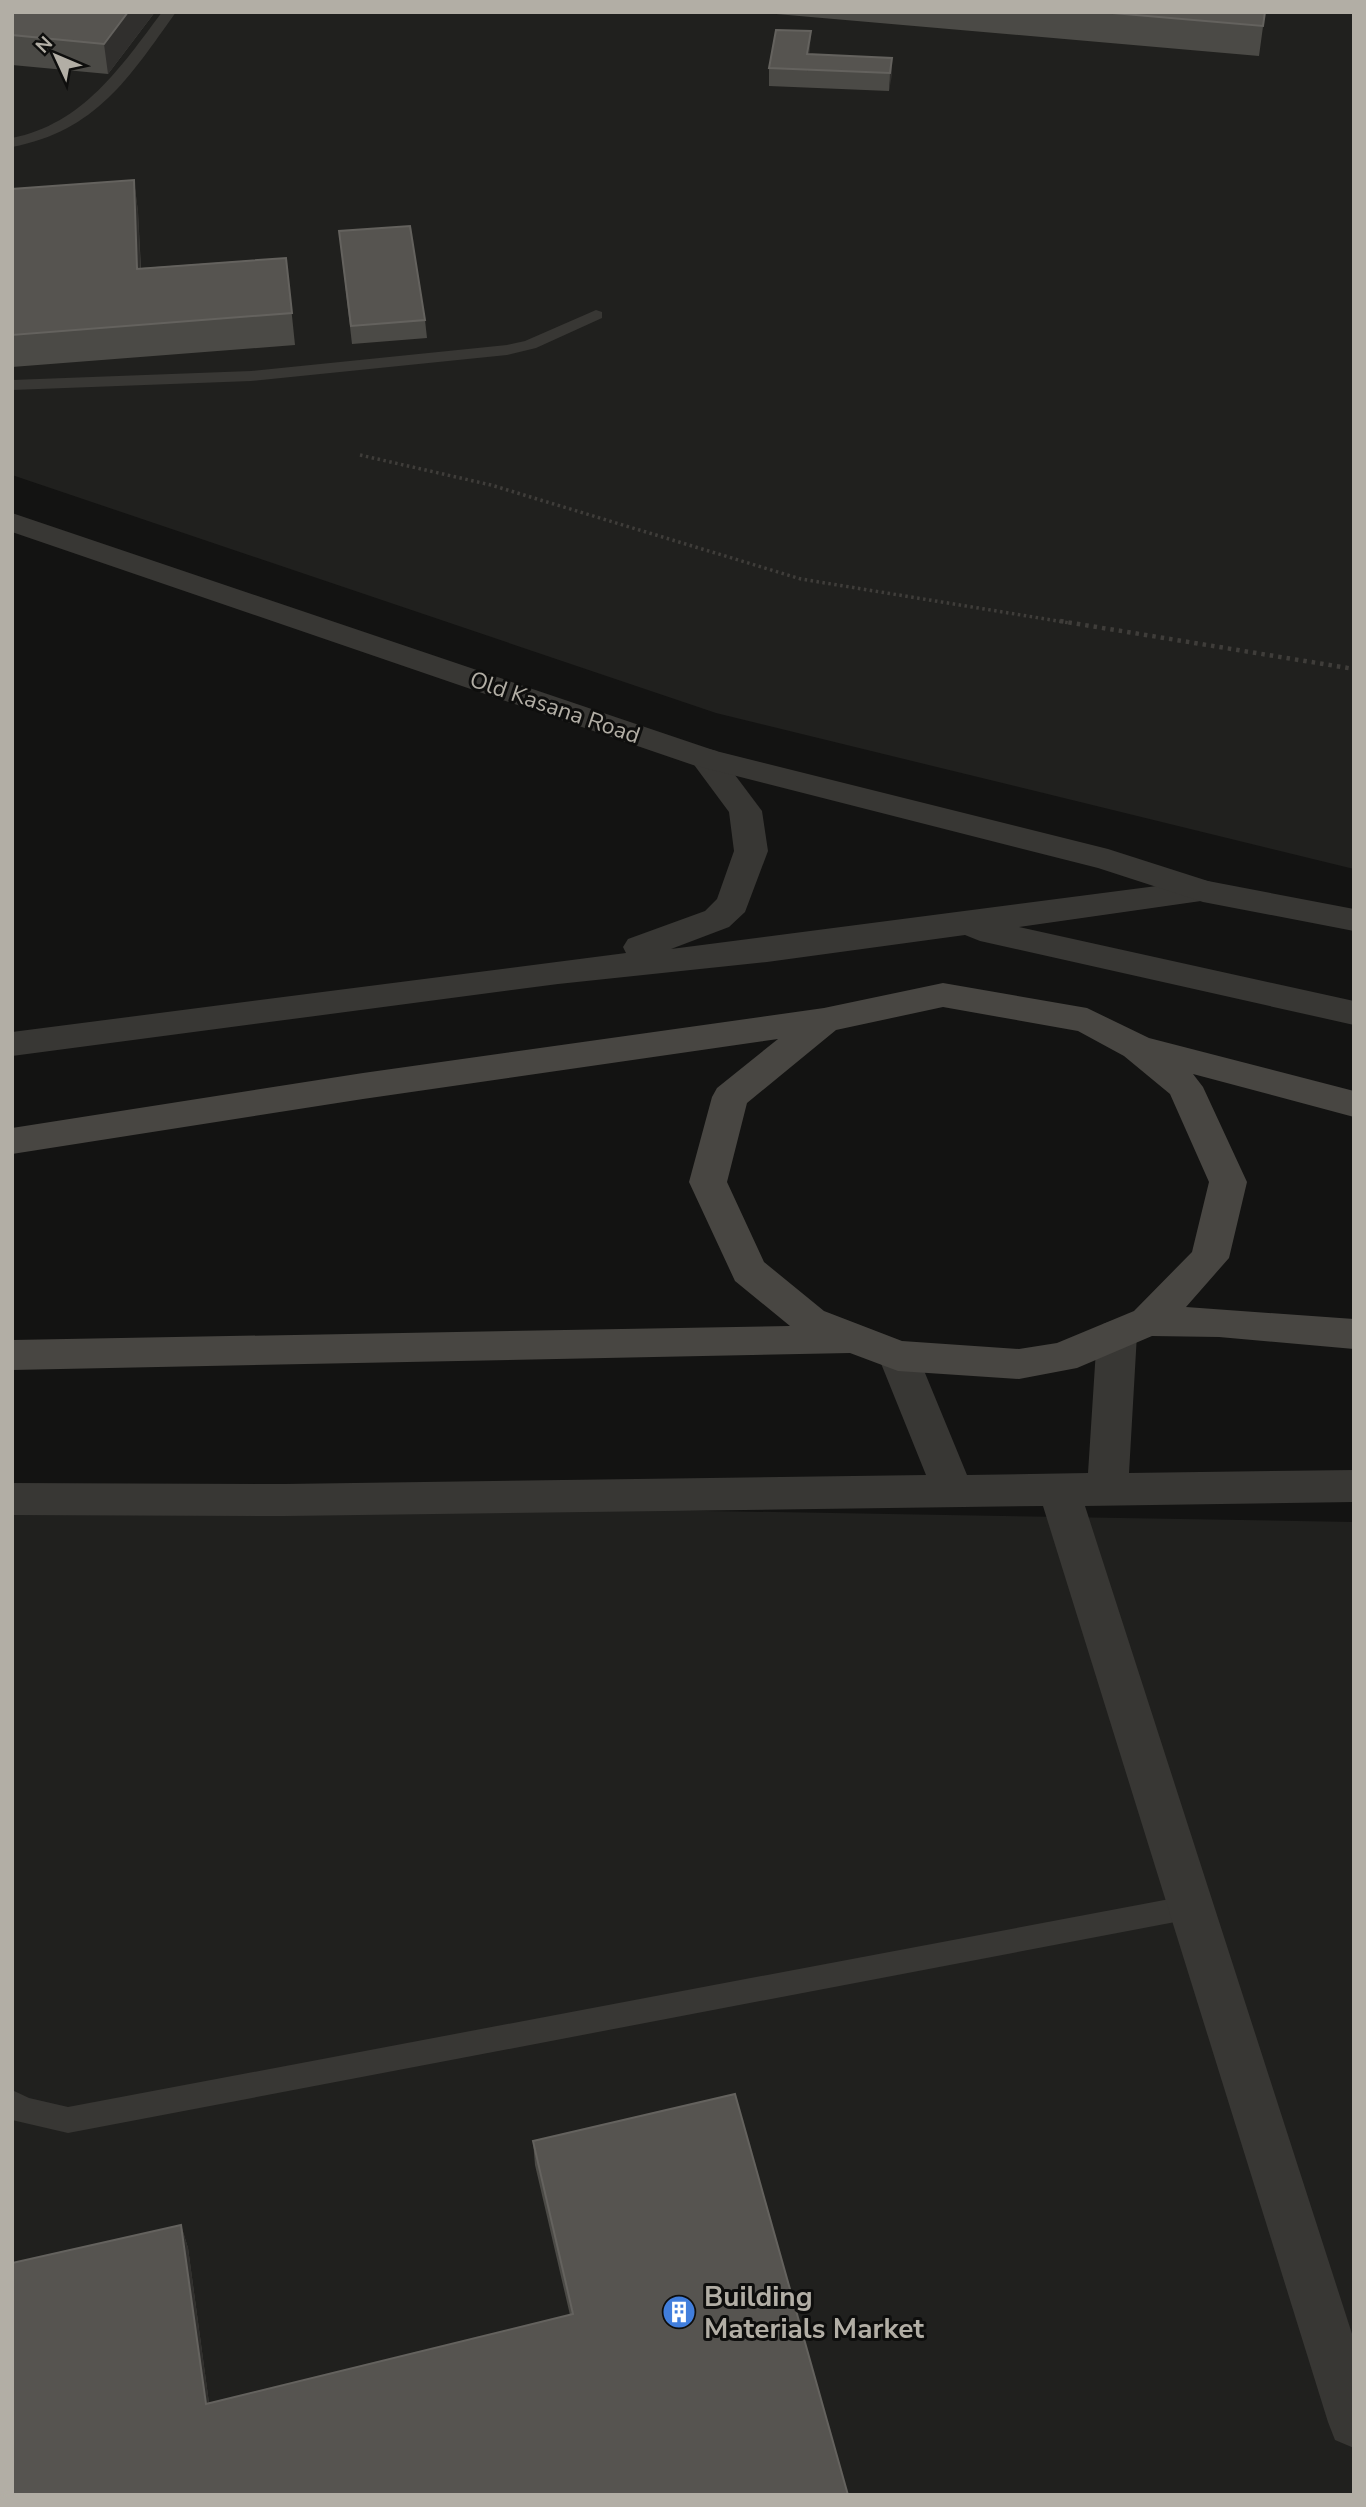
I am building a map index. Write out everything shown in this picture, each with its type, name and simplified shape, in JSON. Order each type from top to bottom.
[{"type":"main road","points":[[12,1141],[363,1086],[825,1020],[943,995],[1087,1020],[1137,1046],[1354,1104]]},
{"type":"main road","points":[[825,1020],[730,1097],[708,1182],[749,1271],[810,1321],[898,1356],[1019,1364],[1063,1357],[1133,1328],[1219,1322],[1354,1334]]},
{"type":"main road","points":[[1133,1328],[1210,1258],[1228,1182],[1185,1087],[1137,1046]]},
{"type":"main road","points":[[12,1355],[856,1339]]},
{"type":"street","name":"Old Kasana Road","points":[[12,522],[705,758],[1108,860],[1203,891]]},
{"type":"street","points":[[558,972],[681,935],[717,919],[733,904],[751,851],[745,811],[705,758]]},
{"type":"street","points":[[12,1044],[558,972],[767,950],[1203,891],[1354,920]]},
{"type":"street","points":[[958,925],[1354,1013]]},
{"type":"street","points":[[1108,1489],[1133,1328]]},
{"type":"street","points":[[898,1356],[953,1490]]},
{"type":"street","points":[[12,1499],[285,1500],[1354,1486]]},
{"type":"street","points":[[1059,1490],[1354,2422]]},
{"type":"lane","points":[[12,143],[44,137],[90,110],[107,94],[169,12]]},
{"type":"lane","points":[[12,385],[251,376],[508,350],[530,345],[596,315]]},
{"type":"lane","points":[[12,2103],[22,2110],[68,2120],[1191,1907]]},
{"type":"path","points":[[360,455],[491,485],[802,579],[1354,669]]},
{"type":"shaded area","points":[[12,12],[1354,12],[1354,869],[716,713],[12,475]]},
{"type":"shaded area","points":[[12,1499],[1354,1522],[1354,2495],[12,2495]]},
{"type":"building","points":[[12,12],[128,12],[104,44],[12,35]]},
{"type":"building","points":[[1101,12],[1265,12],[1263,26]]},
{"type":"building","points":[[776,30],[811,31],[807,54],[892,58],[890,73],[769,68]]},
{"type":"building","points":[[134,180],[137,269],[286,258],[292,313],[12,335],[12,189]]},
{"type":"building","points":[[410,226],[425,320],[351,326],[339,231]]},
{"type":"building","name":"Building Materials Market","points":[[735,2094],[848,2495],[12,2495],[12,2263],[181,2225],[206,2404],[573,2314],[533,2141]]},
{"type":"place","name":"Building Materials Market","points":[[679,2312]]}]
